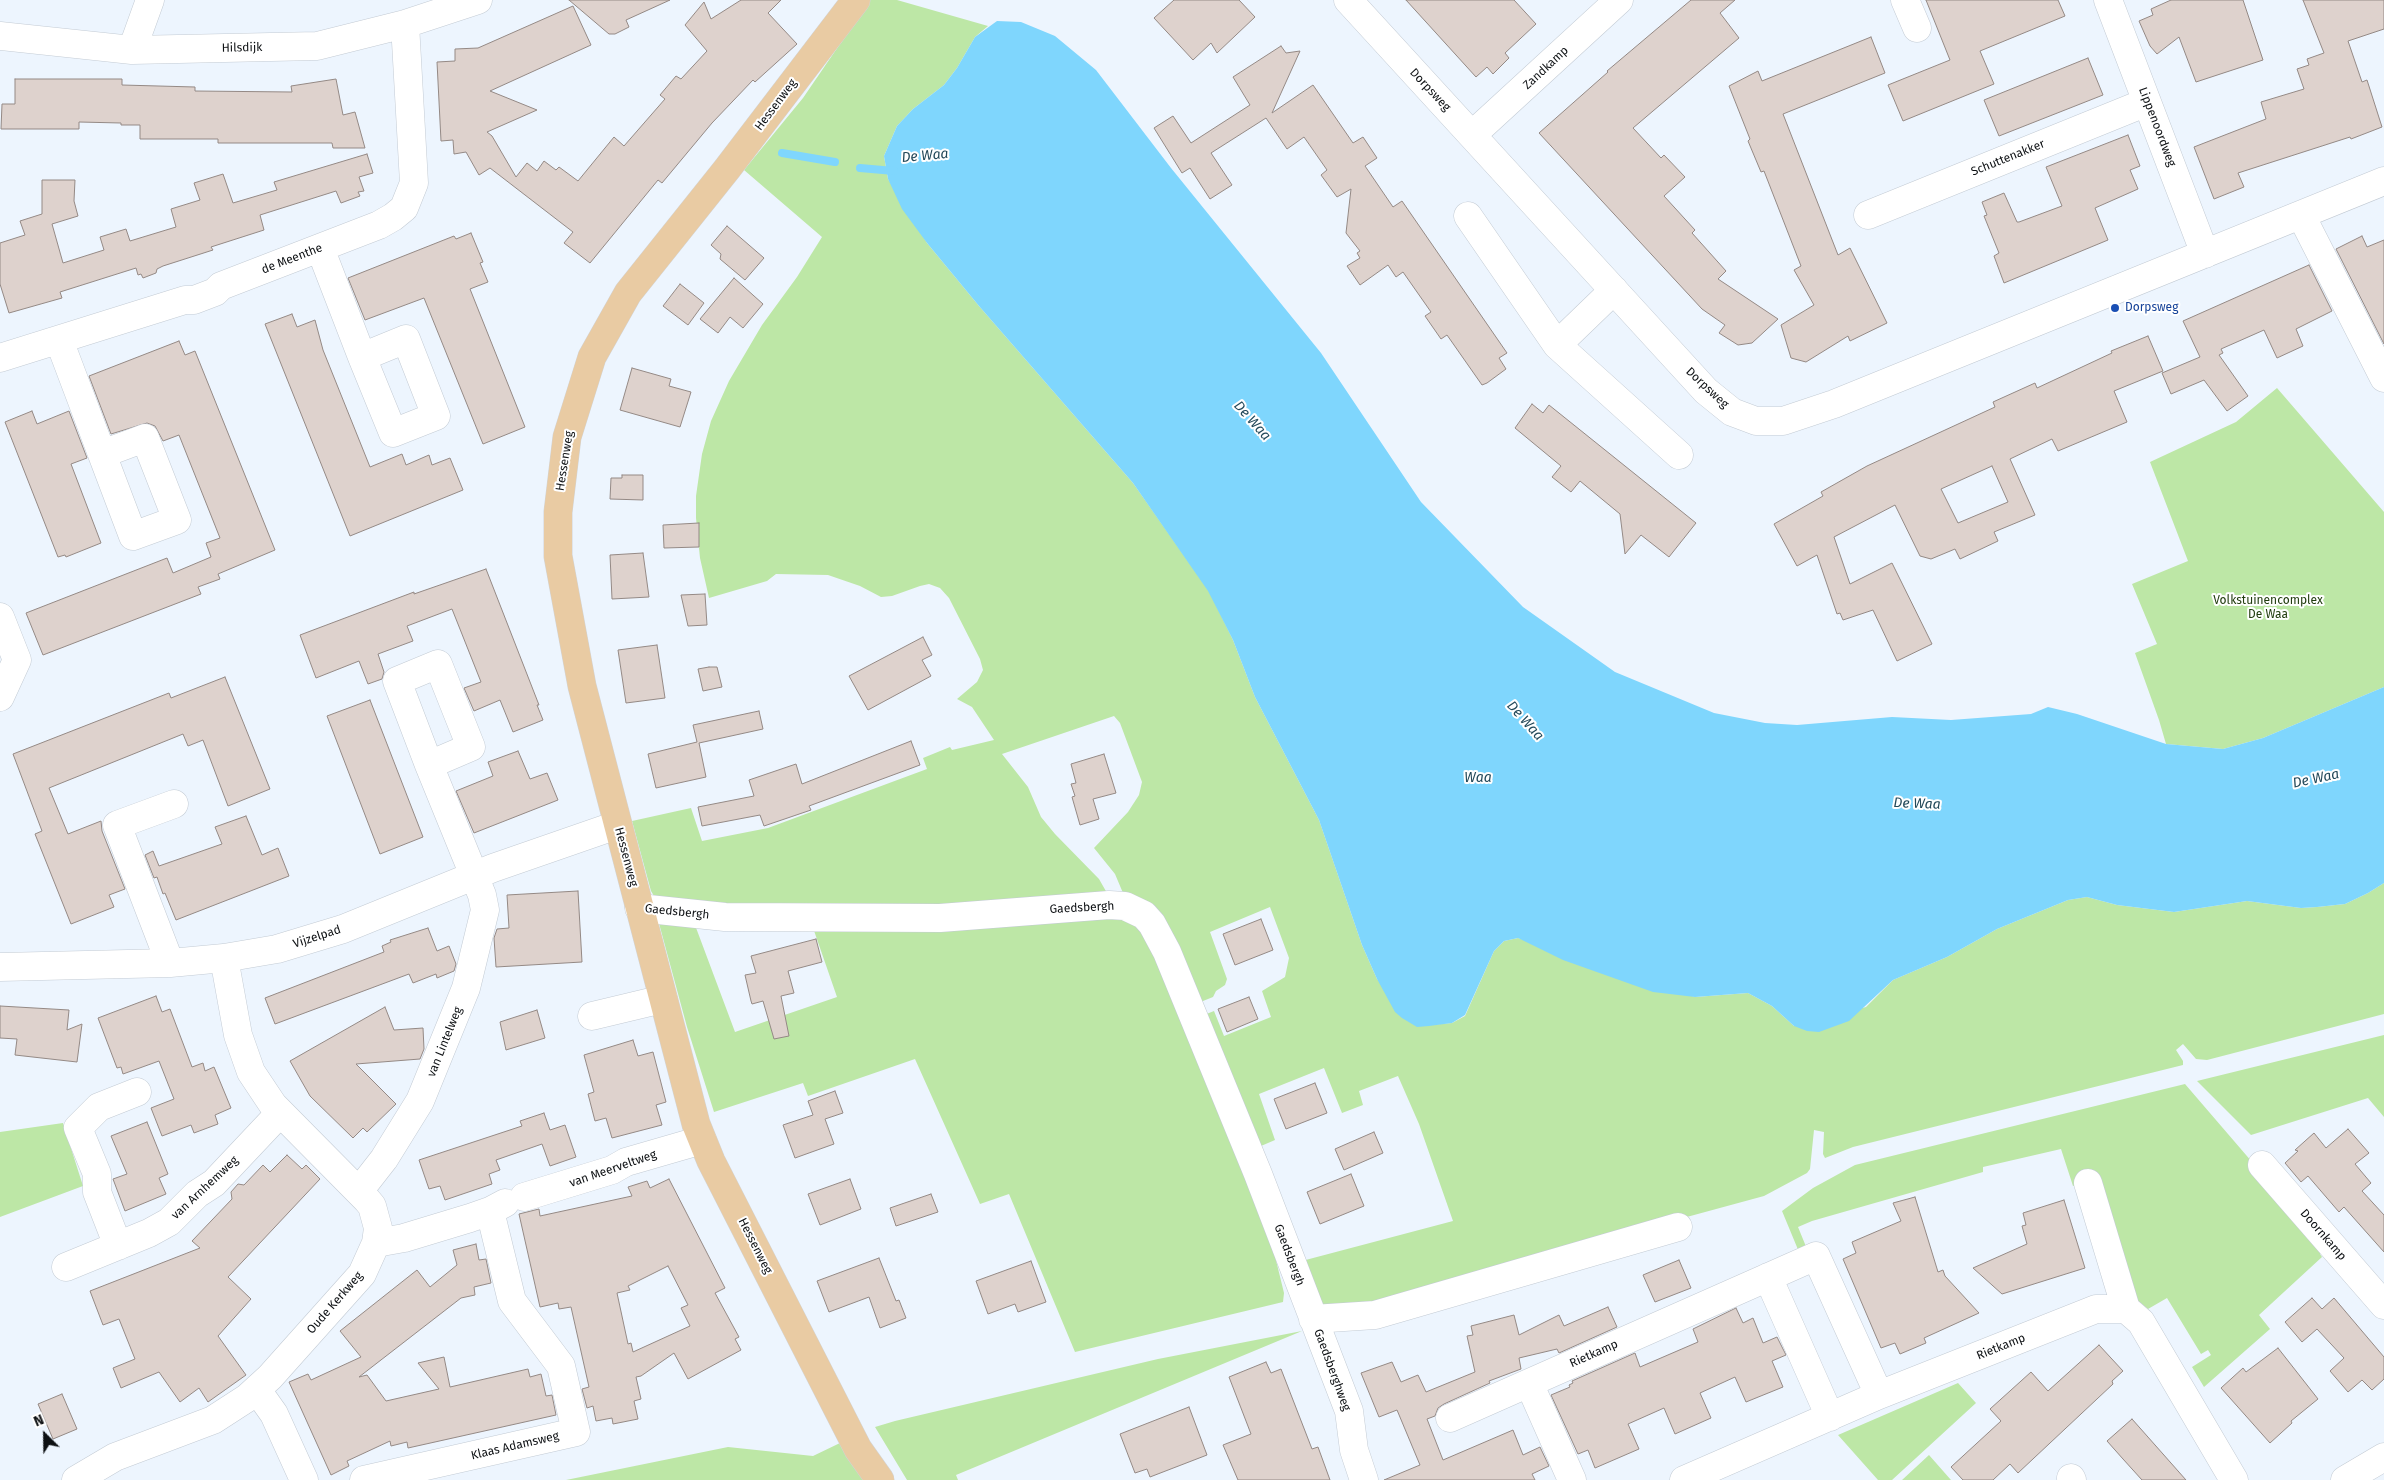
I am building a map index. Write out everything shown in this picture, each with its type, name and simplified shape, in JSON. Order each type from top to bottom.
[{"type":"main road","name":"Hessenweg","points":[[856,0],[727,169],[628,293],[592,357],[567,437],[558,512],[558,556],[582,686],[662,999],[702,1140],[858,1449],[880,1480]]},
{"type":"street","points":[[132,50],[150,0]]},
{"type":"street","name":"Hilsdijk","points":[[0,36],[132,50],[317,46],[405,24],[478,0]]},
{"type":"street","name":"Dorpsweg","points":[[1348,0],[1719,402],[1745,418],[1776,421],[1834,404],[2384,181]]},
{"type":"street","name":"Zandkamp","points":[[1472,136],[1619,0]]},
{"type":"street","points":[[1905,0],[1917,28]]},
{"type":"street","name":"Lippenoordweg","points":[[2108,0],[2205,254]]},
{"type":"street","name":"de Meenthe","points":[[0,358],[185,300],[194,300],[215,292],[221,286],[379,225],[404,208],[412,191],[414,172],[405,24]]},
{"type":"street","name":"Schuttenakker","points":[[1868,215],[2148,102]]},
{"type":"street","points":[[2301,215],[2384,378]]},
{"type":"street","points":[[1468,216],[1557,345],[1679,455]]},
{"type":"street","points":[[320,248],[362,356]]},
{"type":"street","points":[[1557,345],[1614,290]]},
{"type":"street","points":[[59,340],[102,454]]},
{"type":"street","points":[[0,617],[17,660],[0,697]]},
{"type":"street","name":"van Lintelweg","points":[[359,1191],[390,1151],[420,1101],[466,988],[484,910],[482,895],[429,765]]},
{"type":"street","points":[[170,963],[118,826],[174,804]]},
{"type":"street","name":"Vijzelpad","points":[[0,967],[170,963],[224,958],[277,949],[308,941],[474,876],[617,826]]},
{"type":"street","name":"Gaedsbergh","points":[[639,908],[725,917],[930,918],[1109,905],[1125,906],[1144,915],[1152,924],[1167,952],[1258,1174],[1313,1319]]},
{"type":"street","name":"Oude Kerkweg","points":[[76,1480],[115,1458],[213,1420],[257,1390],[362,1274],[376,1243],[378,1228],[372,1206],[280,1113],[257,1083],[238,1035],[224,958]]},
{"type":"street","points":[[592,1016],[662,999]]},
{"type":"street","points":[[118,1246],[97,1192],[97,1174],[78,1128],[99,1107],[137,1092]]},
{"type":"street","name":"van Arnhemweg","points":[[66,1267],[149,1233],[168,1222],[198,1194],[214,1184],[280,1113]]},
{"type":"street","name":"van Meerveltweg","points":[[376,1243],[404,1238],[612,1170],[626,1162],[702,1140]]},
{"type":"street","name":"Doornkamp","points":[[2262,1165],[2384,1305]]},
{"type":"street","points":[[2088,1183],[2126,1308],[2141,1322],[2234,1480]]},
{"type":"street","name":"Klaas Adamsweg","points":[[364,1480],[576,1432],[561,1366],[512,1301],[509,1203]]},
{"type":"street","points":[[1313,1319],[1375,1315],[1678,1227]]},
{"type":"street","name":"Rietkamp","points":[[1450,1418],[1816,1256],[1879,1395]]},
{"type":"street","points":[[1768,1277],[1830,1418]]},
{"type":"street","name":"Rietkamp","points":[[1684,1480],[1830,1418],[1879,1395],[2096,1309],[2126,1308]]},
{"type":"street","name":"Gaedsberghweg","points":[[1313,1319],[1349,1410],[1354,1450],[1364,1480]]},
{"type":"street","points":[[1529,1383],[1572,1480]]},
{"type":"street","points":[[257,1390],[274,1414],[304,1480]]},
{"type":"street","points":[[2345,1480],[2384,1457]]},
{"type":"green space","points":[[870,0],[897,0],[988,26],[975,37],[957,68],[944,85],[913,109],[897,126],[884,156],[888,179],[927,243],[979,306],[1133,483],[1209,591],[1233,640],[1255,697],[1319,820],[1362,945],[1377,979],[1417,1026],[1452,1023],[1465,1016],[1494,951],[1504,941],[1518,938],[1695,997],[1748,993],[1772,1006],[1794,1026],[1866,1007],[1893,980],[1947,957],[1997,929],[2068,900],[2087,897],[2117,905],[2174,912],[2247,901],[2301,908],[2345,904],[2384,883],[2384,1014],[2207,1060],[2196,1059],[2183,1044],[2176,1050],[2183,1061],[2183,1065],[1853,1147],[1825,1158],[1823,1154],[1824,1132],[1814,1130],[1810,1169],[1807,1173],[1764,1196],[1558,1252],[1406,1297],[1323,1309],[1298,1262],[1453,1221],[1419,1124],[1398,1076],[1359,1091],[1363,1105],[1342,1113],[1324,1068],[1259,1094],[1275,1140],[1261,1146],[1199,1017],[1214,1011],[1224,1036],[1271,1017],[1262,991],[1285,977],[1289,958],[1270,907],[1210,932],[1227,979],[1225,985],[1216,991],[1213,997],[1198,1003],[1123,893],[1115,874],[1094,848],[1128,812],[1139,795],[1142,782],[1120,723],[1114,716],[1002,754],[1028,787],[1041,817],[1099,879],[1107,893],[845,913],[657,901],[651,891],[632,821],[691,808],[702,841],[768,828],[927,769],[923,758],[950,747],[952,750],[994,740],[972,707],[957,699],[977,682],[983,670],[980,659],[949,598],[940,588],[929,584],[892,596],[881,597],[860,586],[828,575],[776,574],[767,581],[709,598],[700,558],[696,496],[702,454],[711,421],[729,381],[762,325],[797,277],[822,237],[744,170],[803,98]]},
{"type":"green space","name":"Volkstuinencomplex De Waa","points":[[2277,388],[2384,512],[2384,687],[2263,738],[2223,749],[2166,744],[2135,653],[2157,644],[2132,584],[2188,561],[2150,462],[2236,422]]},
{"type":"green space","points":[[1106,911],[1145,928],[1273,1248],[1284,1293],[1283,1302],[1075,1352],[1009,1194],[980,1204],[915,1059],[808,1096],[803,1083],[714,1112],[687,1027],[657,916],[692,917],[735,1032],[837,997],[811,922]]},
{"type":"green space","points":[[2384,1035],[2384,1117],[2368,1098],[2251,1135],[2197,1081]]},
{"type":"green space","points":[[2185,1084],[2326,1248],[2320,1254],[2322,1257],[2259,1315],[2270,1329],[2204,1387],[2192,1367],[2211,1355],[2208,1350],[2201,1354],[2167,1298],[2148,1309],[2135,1299],[2094,1179],[2073,1186],[2061,1149],[1983,1167],[1983,1172],[1812,1221],[1798,1227],[1807,1249],[1799,1252],[1782,1211],[1813,1188],[1855,1165]]},
{"type":"green space","points":[[63,1123],[83,1186],[0,1217],[0,1132]]},
{"type":"green space","points":[[1302,1331],[956,1475],[958,1480],[907,1480],[875,1427],[1158,1359]]},
{"type":"green space","points":[[1958,1383],[1976,1403],[1892,1480],[1878,1480],[1838,1435]]},
{"type":"green space","points":[[840,1443],[865,1480],[566,1480],[728,1447],[813,1456]]},
{"type":"green space","points":[[1929,1455],[1951,1480],[1902,1480]]},
{"type":"water","name":"Waa","points":[[997,21],[1021,22],[1055,36],[1096,70],[1171,168],[1321,353],[1421,502],[1523,607],[1615,672],[1714,713],[1765,723],[1797,725],[1892,717],[1951,720],[2031,714],[2048,707],[2077,714],[2166,744],[2223,749],[2263,738],[2384,687],[2384,883],[2345,904],[2301,908],[2247,901],[2174,912],[2117,905],[2087,897],[2068,900],[1997,929],[1947,957],[1893,980],[1849,1021],[1819,1032],[1807,1031],[1794,1026],[1772,1006],[1748,993],[1695,997],[1653,992],[1563,960],[1518,938],[1504,941],[1494,951],[1465,1015],[1452,1023],[1417,1027],[1402,1018],[1395,1012],[1377,979],[1362,945],[1319,820],[1255,697],[1233,640],[1208,591],[1133,483],[979,306],[927,243],[902,209],[888,179],[884,156],[897,126],[913,109],[944,85],[957,68],[975,37]]},
{"type":"building","points":[[569,0],[670,0],[626,20],[629,27],[615,34],[609,34]]},
{"type":"building","points":[[741,0],[781,0],[768,13],[797,44],[755,82],[753,80],[712,123],[662,183],[658,180],[590,263],[564,243],[573,232],[490,168],[479,175],[466,152],[454,154],[453,140],[441,141],[437,62],[455,61],[455,49],[478,48],[573,6],[591,45],[490,91],[537,110],[487,132],[492,136],[516,177],[527,163],[537,171],[544,161],[556,170],[559,167],[578,181],[614,137],[624,146],[665,99],[660,95],[676,76],[681,79],[707,51],[685,25],[704,2],[711,19]]},
{"type":"building","points":[[1174,0],[1239,0],[1255,17],[1217,53],[1211,43],[1193,60],[1154,18]]},
{"type":"building","points":[[1406,0],[1514,0],[1536,24],[1505,53],[1509,58],[1493,74],[1487,67],[1476,77]]},
{"type":"building","points":[[1691,0],[1735,0],[1720,13],[1739,38],[1633,128],[1661,158],[1664,155],[1685,177],[1664,196],[1695,230],[1692,233],[1726,271],[1718,279],[1778,319],[1752,343],[1738,345],[1719,333],[1725,325],[1702,309],[1539,133],[1607,71]]},
{"type":"building","points":[[1926,0],[2058,0],[2065,16],[1980,51],[1994,84],[1903,121],[1888,85],[1950,60]]},
{"type":"building","points":[[2171,0],[2243,0],[2263,60],[2196,82],[2179,37],[2157,54],[2150,46],[2139,21],[2153,15],[2151,9]]},
{"type":"building","points":[[2303,0],[2384,0],[2384,29],[2348,41],[2362,82],[2367,80],[2382,127],[2351,139],[2350,137],[2238,173],[2244,187],[2214,199],[2194,147],[2266,119],[2261,102],[2304,89],[2297,69],[2309,65],[2307,59],[2324,53]]},
{"type":"building","points":[[1871,37],[1885,73],[1783,114],[1838,255],[1850,248],[1887,323],[1850,341],[1848,336],[1806,362],[1791,358],[1781,325],[1814,305],[1794,270],[1801,266],[1764,171],[1761,172],[1748,141],[1750,139],[1729,86],[1758,71],[1762,81]]},
{"type":"building","points":[[1281,46],[1286,53],[1300,51],[1272,113],[1313,85],[1353,143],[1363,137],[1377,158],[1365,166],[1393,207],[1402,201],[1507,353],[1499,358],[1506,369],[1487,383],[1482,385],[1447,335],[1441,339],[1425,316],[1431,312],[1403,272],[1396,277],[1388,265],[1360,285],[1347,266],[1360,258],[1357,253],[1360,251],[1346,233],[1351,189],[1337,197],[1321,175],[1327,170],[1304,137],[1287,149],[1266,118],[1211,153],[1232,185],[1210,199],[1190,168],[1182,173],[1154,128],[1173,116],[1191,143],[1250,105],[1233,77]]},
{"type":"building","points":[[2088,58],[2103,95],[1999,136],[1984,100]]},
{"type":"building","points":[[15,79],[122,79],[122,85],[195,87],[195,91],[292,92],[291,86],[336,79],[343,115],[355,112],[365,148],[333,148],[332,143],[218,143],[218,139],[140,139],[140,125],[121,125],[121,123],[79,122],[79,129],[1,129],[2,104],[15,104]]},
{"type":"building","points":[[2128,135],[2140,166],[2130,170],[2138,189],[2095,208],[2108,240],[2004,283],[1994,256],[1999,253],[1984,216],[1987,215],[1982,202],[2004,193],[2017,222],[2062,206],[2046,167]]},
{"type":"building","points":[[367,154],[373,173],[359,177],[364,191],[358,192],[360,196],[341,203],[336,191],[260,215],[264,230],[211,247],[213,250],[163,266],[157,269],[156,273],[143,278],[141,274],[138,275],[136,268],[60,292],[62,298],[9,313],[0,284],[0,243],[25,235],[20,221],[42,214],[42,180],[75,180],[74,201],[78,216],[52,224],[63,263],[104,250],[100,237],[126,229],[130,241],[176,227],[171,209],[200,200],[194,183],[223,174],[233,203],[277,190],[274,182]]},
{"type":"building","points":[[727,226],[764,258],[745,280],[720,259],[721,254],[711,245]]},
{"type":"building","points":[[471,233],[483,262],[480,263],[488,282],[470,289],[525,427],[483,444],[424,298],[365,320],[348,278],[454,236],[456,239]]},
{"type":"building","points":[[2362,236],[2367,247],[2384,240],[2384,344],[2336,249]]},
{"type":"building","points":[[2309,265],[2332,311],[2296,329],[2303,346],[2277,358],[2264,330],[2221,349],[2223,353],[2219,355],[2248,396],[2227,411],[2204,380],[2171,394],[2162,373],[2200,357],[2183,321]]},
{"type":"building","points":[[734,278],[763,304],[743,328],[730,317],[718,333],[700,319]]},
{"type":"building","points":[[680,284],[704,303],[688,325],[663,306]]},
{"type":"building","points":[[292,314],[297,327],[315,320],[323,350],[370,467],[402,454],[406,465],[429,455],[432,465],[450,458],[463,490],[350,536],[265,324]]},
{"type":"building","points":[[2148,336],[2163,371],[2114,391],[2127,422],[2058,451],[2052,439],[2010,459],[2035,515],[1994,532],[1998,541],[1960,559],[1955,549],[1931,559],[1920,556],[1895,505],[1834,537],[1850,584],[1892,563],[1932,644],[1897,661],[1873,610],[1843,620],[1840,613],[1837,614],[1817,555],[1797,566],[1774,524],[1823,496],[1821,492],[1867,466],[1995,407],[1993,402],[2035,383],[2037,388],[2112,353],[2111,351]],"holes":[[[1992,466],[2008,502],[1958,523],[1941,489]]]},
{"type":"building","points":[[179,341],[185,355],[195,351],[275,550],[218,574],[220,579],[198,587],[201,594],[43,655],[26,613],[167,558],[173,573],[211,557],[206,543],[220,538],[179,435],[163,441],[155,426],[147,423],[111,434],[89,376]]},
{"type":"building","points":[[632,368],[671,379],[669,386],[691,392],[680,427],[620,410]]},
{"type":"building","points":[[1532,404],[1543,413],[1549,405],[1696,523],[1669,557],[1641,535],[1625,554],[1620,514],[1580,481],[1571,492],[1552,477],[1561,466],[1515,428]]},
{"type":"building","points":[[32,411],[37,424],[69,411],[87,458],[71,464],[101,543],[66,557],[65,555],[58,557],[5,422]]},
{"type":"building","points":[[622,475],[643,475],[643,500],[610,499],[611,478],[622,478]]},
{"type":"building","points":[[699,523],[699,547],[664,548],[663,525]]},
{"type":"building","points":[[643,553],[649,597],[612,599],[610,555]]},
{"type":"building","points":[[486,569],[539,705],[537,705],[543,720],[513,732],[500,700],[474,711],[464,688],[481,682],[452,609],[407,626],[413,641],[378,654],[384,672],[382,679],[368,684],[359,661],[316,678],[300,635],[414,592],[414,594]]},
{"type":"building","points":[[705,594],[707,625],[688,626],[681,595]]},
{"type":"building","points":[[923,637],[932,655],[922,660],[931,676],[868,710],[849,676]]},
{"type":"building","points":[[657,645],[665,698],[626,703],[618,650]]},
{"type":"building","points":[[717,667],[722,687],[703,691],[698,669]]},
{"type":"building","points":[[225,677],[270,789],[228,806],[203,740],[188,746],[183,734],[49,788],[68,834],[101,821],[102,831],[125,889],[109,895],[114,907],[71,924],[35,834],[42,831],[13,754],[169,693],[171,698]]},
{"type":"building","points":[[370,700],[423,837],[380,854],[327,716]]},
{"type":"building","points":[[759,711],[763,729],[699,743],[706,777],[656,788],[648,754],[697,742],[693,725]]},
{"type":"building","points":[[911,741],[920,765],[809,806],[811,810],[764,826],[760,815],[702,826],[698,807],[754,796],[749,780],[796,764],[802,784]]},
{"type":"building","points":[[518,751],[530,779],[547,773],[558,800],[474,833],[456,791],[493,776],[488,762]]},
{"type":"building","points":[[1104,754],[1116,793],[1093,799],[1099,819],[1080,825],[1072,797],[1075,796],[1071,784],[1076,783],[1071,764]]},
{"type":"building","points":[[246,816],[262,855],[278,848],[289,876],[176,920],[157,877],[154,878],[145,855],[153,851],[159,866],[222,844],[215,827]]},
{"type":"building","points":[[578,891],[582,962],[496,967],[494,938],[497,929],[509,928],[507,895]]},
{"type":"building","points":[[1261,919],[1273,950],[1235,965],[1223,934]]},
{"type":"building","points":[[428,928],[437,951],[449,946],[456,964],[454,971],[437,978],[436,974],[413,983],[409,974],[275,1024],[265,998],[384,952],[382,946],[391,942],[390,940]]},
{"type":"building","points":[[816,939],[822,962],[788,971],[794,993],[781,996],[789,1036],[774,1039],[763,1001],[752,1004],[751,1001],[745,975],[756,973],[751,956]]},
{"type":"building","points":[[156,996],[162,1012],[170,1009],[192,1067],[203,1063],[205,1071],[214,1067],[231,1108],[215,1115],[218,1124],[194,1133],[191,1125],[162,1136],[151,1108],[174,1099],[159,1061],[123,1074],[121,1067],[117,1068],[98,1018]]},
{"type":"building","points":[[1249,997],[1258,1019],[1227,1032],[1218,1009]]},
{"type":"building","points":[[0,1006],[69,1010],[67,1030],[82,1024],[77,1062],[15,1055],[17,1039],[0,1038]]},
{"type":"building","points":[[385,1007],[394,1030],[423,1028],[424,1049],[420,1059],[356,1064],[396,1104],[367,1132],[363,1128],[353,1138],[310,1096],[290,1061]]},
{"type":"building","points":[[537,1010],[545,1038],[506,1050],[500,1022]]},
{"type":"building","points":[[633,1040],[638,1056],[653,1052],[666,1102],[656,1105],[662,1125],[612,1138],[606,1118],[595,1121],[588,1094],[594,1092],[584,1055]]},
{"type":"building","points":[[1315,1083],[1327,1113],[1286,1129],[1274,1099]]},
{"type":"building","points":[[835,1091],[843,1113],[825,1119],[834,1144],[795,1158],[783,1125],[813,1115],[808,1101]]},
{"type":"building","points":[[544,1113],[550,1130],[565,1125],[576,1157],[550,1166],[542,1144],[496,1160],[500,1170],[489,1174],[492,1184],[445,1200],[440,1186],[429,1189],[419,1160],[522,1126],[520,1121]]},
{"type":"building","points":[[147,1122],[168,1174],[159,1178],[166,1194],[125,1211],[113,1179],[127,1174],[111,1136]]},
{"type":"building","points":[[2348,1129],[2369,1153],[2355,1164],[2371,1183],[2362,1191],[2384,1215],[2384,1252],[2344,1207],[2339,1212],[2308,1176],[2301,1182],[2285,1163],[2298,1151],[2295,1150],[2314,1133],[2326,1148]]},
{"type":"building","points":[[1374,1132],[1383,1153],[1344,1170],[1335,1149]]},
{"type":"building","points":[[287,1155],[302,1169],[306,1165],[320,1179],[228,1277],[251,1299],[218,1336],[246,1375],[208,1402],[199,1388],[180,1402],[159,1372],[121,1388],[113,1368],[135,1359],[119,1319],[103,1325],[90,1291],[200,1248],[192,1241],[232,1199],[231,1192],[238,1184],[244,1185],[263,1165],[270,1172]]},
{"type":"building","points":[[1351,1174],[1364,1206],[1320,1224],[1307,1192]]},
{"type":"building","points":[[669,1179],[725,1288],[715,1293],[739,1337],[735,1339],[741,1350],[688,1379],[674,1353],[641,1376],[636,1377],[641,1399],[634,1401],[638,1419],[613,1424],[612,1418],[596,1421],[593,1406],[587,1408],[582,1389],[589,1387],[571,1307],[559,1309],[558,1303],[540,1307],[519,1214],[539,1209],[540,1216],[632,1196],[628,1187],[647,1181],[650,1188]],"holes":[[[668,1266],[688,1305],[681,1308],[690,1326],[633,1352],[631,1343],[628,1344],[617,1293],[630,1290],[628,1286]]]},
{"type":"building","points":[[850,1179],[861,1209],[820,1225],[808,1194]]},
{"type":"building","points":[[931,1194],[938,1212],[896,1226],[890,1208]]},
{"type":"building","points":[[1915,1197],[1938,1272],[1943,1270],[1945,1276],[1979,1313],[1924,1338],[1926,1343],[1900,1354],[1895,1343],[1881,1348],[1843,1259],[1856,1253],[1852,1242],[1901,1221],[1893,1203]]},
{"type":"building","points":[[2064,1200],[2085,1268],[2002,1294],[1973,1268],[2027,1244],[2022,1226],[2026,1225],[2023,1213]]},
{"type":"building","points":[[476,1244],[479,1260],[486,1259],[491,1283],[474,1287],[475,1295],[461,1298],[359,1377],[367,1375],[386,1401],[439,1389],[418,1363],[444,1357],[450,1387],[528,1369],[530,1377],[541,1374],[546,1396],[552,1395],[556,1415],[408,1448],[407,1442],[391,1446],[390,1441],[347,1461],[349,1466],[331,1475],[289,1382],[308,1374],[311,1380],[361,1357],[340,1331],[417,1270],[430,1287],[457,1265],[453,1250]]},
{"type":"building","points":[[879,1258],[896,1301],[899,1300],[906,1318],[880,1328],[869,1297],[829,1312],[817,1281]]},
{"type":"building","points":[[1679,1260],[1691,1288],[1655,1302],[1643,1275]]},
{"type":"building","points":[[1031,1261],[1046,1302],[1018,1312],[1015,1304],[988,1314],[976,1281]]},
{"type":"building","points":[[2312,1298],[2322,1309],[2334,1298],[2384,1357],[2384,1379],[2372,1390],[2362,1380],[2348,1392],[2330,1371],[2344,1358],[2317,1329],[2302,1342],[2285,1322]]},
{"type":"building","points":[[1608,1307],[1617,1327],[1559,1353],[1557,1349],[1519,1358],[1521,1369],[1489,1381],[1490,1383],[1444,1404],[1438,1408],[1435,1416],[1427,1419],[1443,1460],[1513,1430],[1523,1455],[1540,1447],[1549,1466],[1532,1474],[1535,1480],[1384,1480],[1420,1465],[1397,1410],[1379,1417],[1361,1373],[1392,1362],[1401,1382],[1418,1375],[1426,1392],[1475,1372],[1467,1336],[1473,1335],[1471,1326],[1514,1315],[1519,1335],[1559,1315],[1564,1326]]},
{"type":"building","points":[[1736,1308],[1743,1323],[1753,1318],[1763,1343],[1777,1337],[1786,1355],[1772,1361],[1783,1387],[1746,1402],[1735,1377],[1700,1393],[1711,1418],[1675,1434],[1664,1408],[1628,1424],[1639,1449],[1595,1468],[1588,1450],[1578,1454],[1551,1395],[1570,1387],[1569,1385],[1573,1383],[1572,1381],[1635,1353],[1640,1367],[1698,1342],[1693,1329]]},
{"type":"building","points":[[2099,1345],[2123,1371],[2112,1381],[2113,1384],[2018,1473],[2010,1464],[1993,1480],[1963,1480],[1951,1467],[2001,1421],[1990,1409],[2031,1372],[2048,1391]]},
{"type":"building","points":[[2278,1348],[2318,1399],[2291,1421],[2292,1423],[2270,1443],[2221,1388],[2243,1368],[2246,1372]]},
{"type":"building","points":[[1266,1362],[1271,1373],[1281,1369],[1312,1449],[1318,1447],[1330,1480],[1238,1480],[1223,1445],[1251,1434],[1229,1377]]},
{"type":"building","points":[[62,1394],[77,1429],[53,1439],[38,1404]]},
{"type":"building","points":[[1189,1407],[1207,1455],[1150,1477],[1147,1469],[1135,1473],[1120,1434]]},
{"type":"building","points":[[2132,1419],[2186,1480],[2142,1480],[2107,1441]]},
{"type":"waterway","name":"De Waa","points":[[782,153],[835,162]]},
{"type":"waterway","name":"De Waa","points":[[860,168],[894,171]]},
{"type":"place","name":"Dorpsweg","points":[[2115,308]]}]
